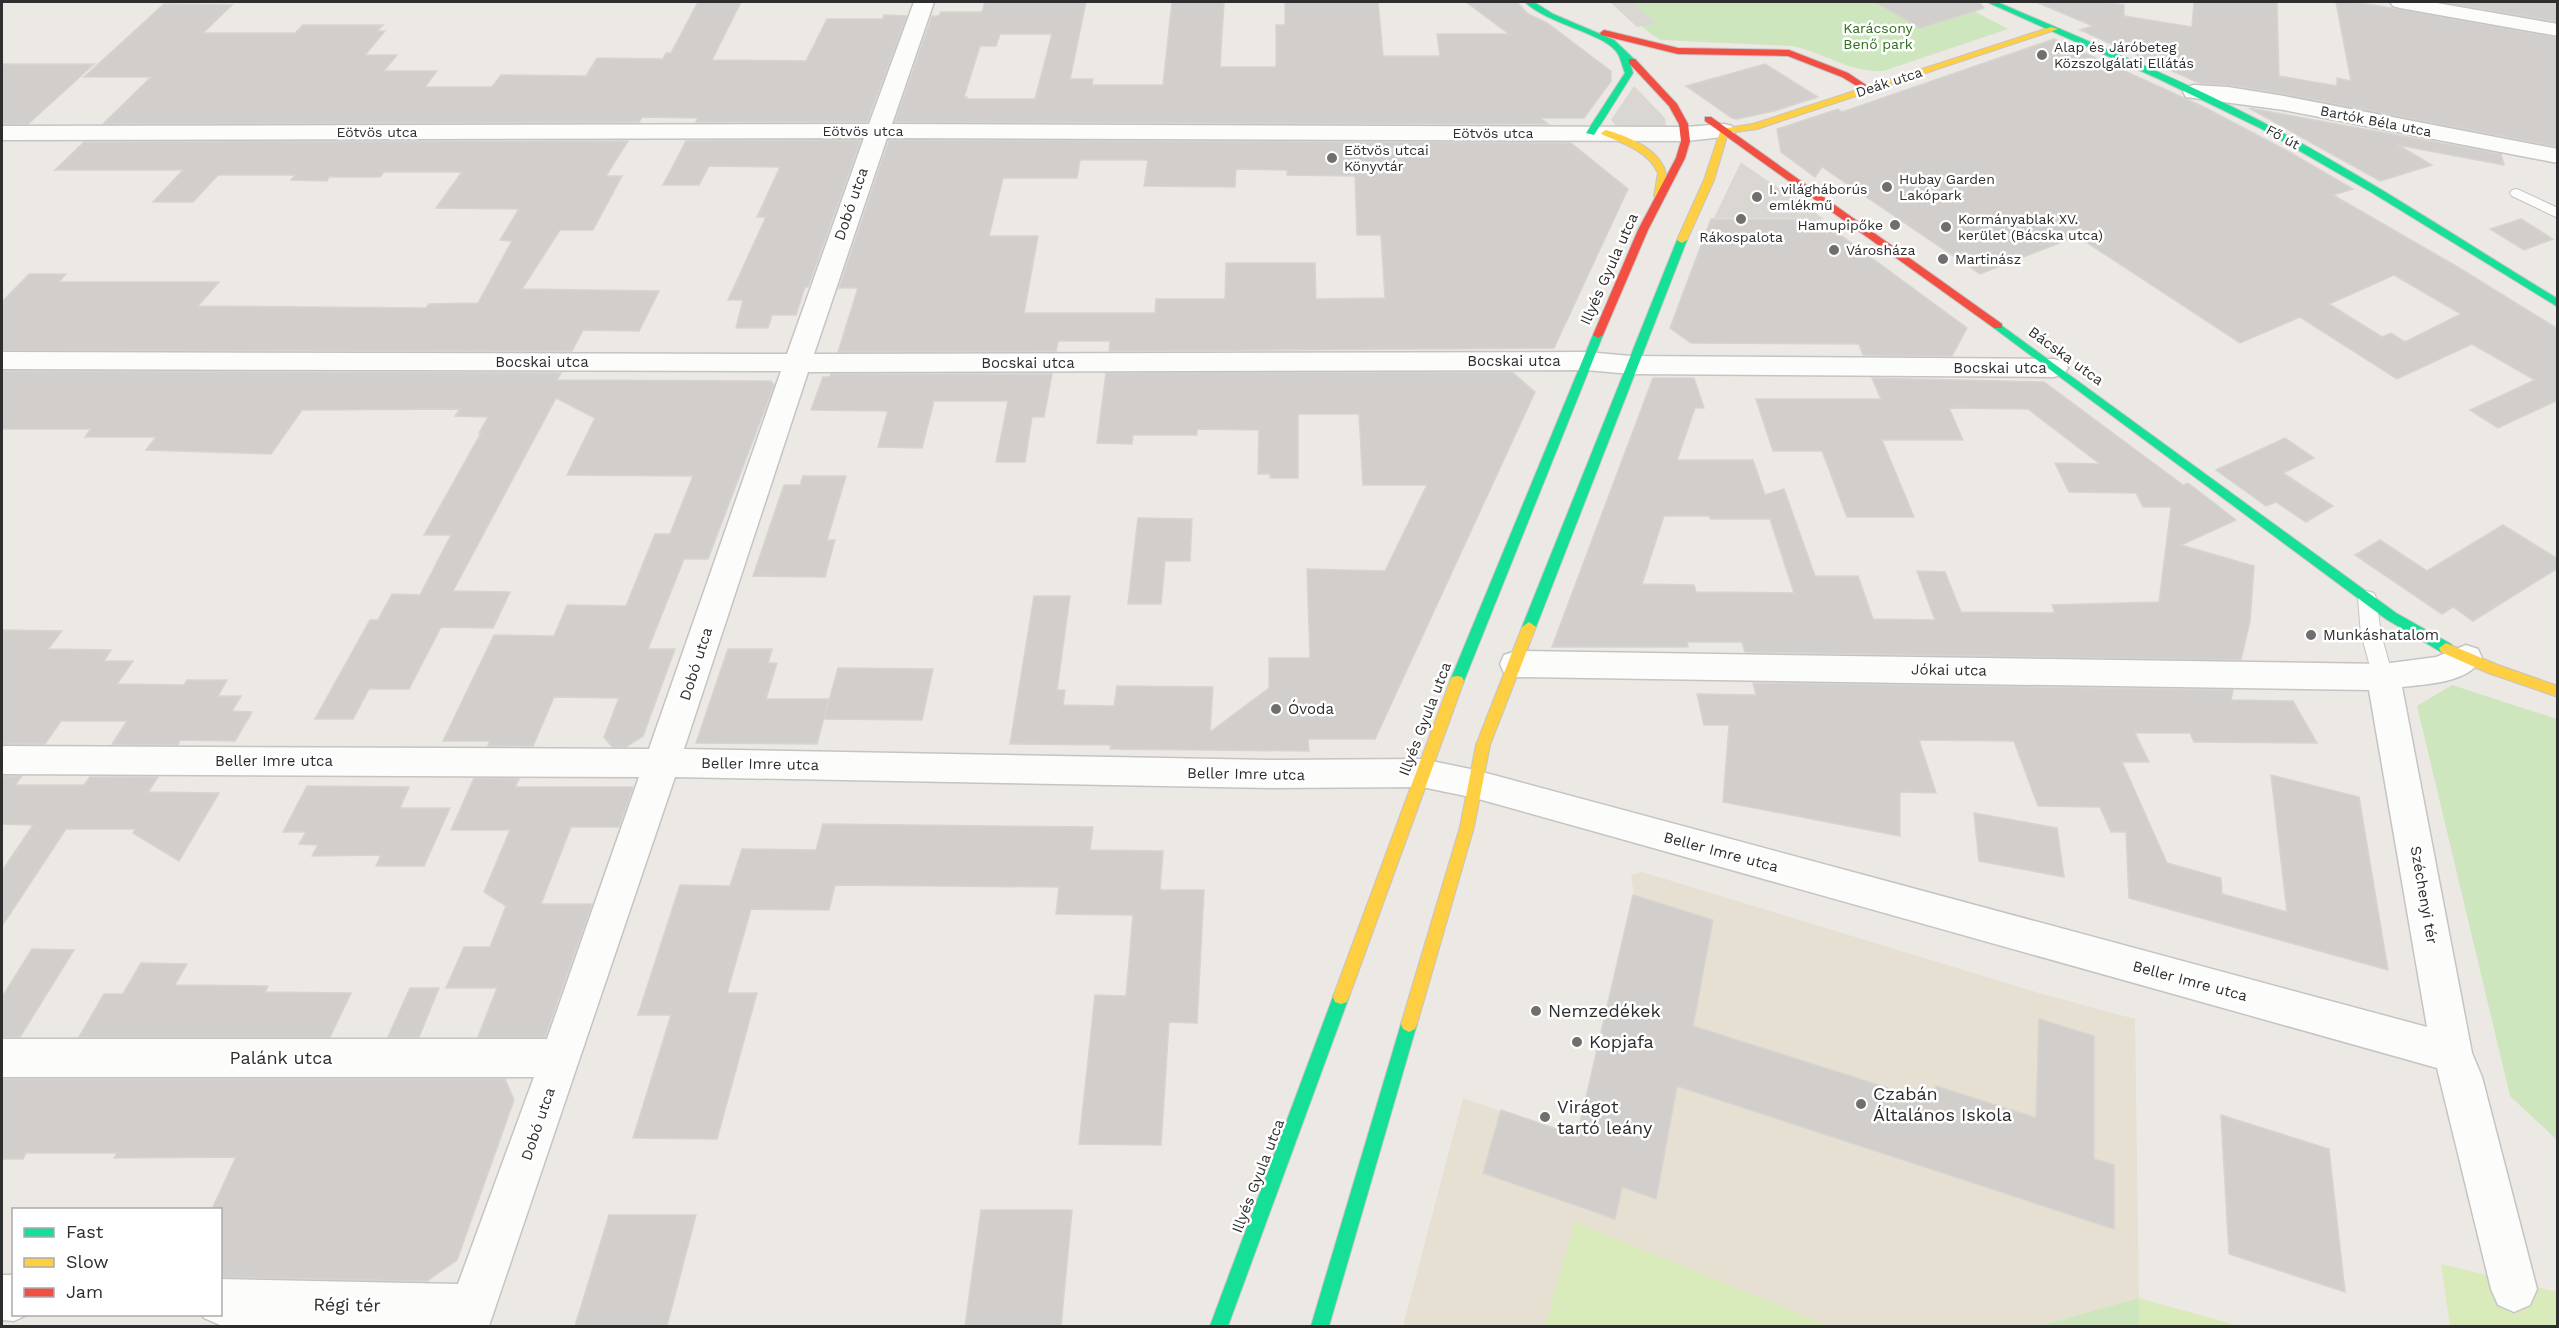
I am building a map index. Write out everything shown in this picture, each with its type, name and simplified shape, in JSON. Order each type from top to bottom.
[{"type":"main road","name":"Bácska utca","points":[[1529,2],[1550,16],[1611,41],[1648,76],[1680,116],[1686,134]]},
{"type":"main road","name":"Fő út","points":[[1991,2],[2194,92],[2320,158],[2558,304]]},
{"type":"main road","points":[[1585,17],[1611,41],[1629,73],[1599,133],[1629,142],[1659,165],[1663,173],[1659,196]]},
{"type":"main road","name":"Deák utca","points":[[1724,131],[1754,127],[1868,88],[2054,30]]},
{"type":"main road","points":[[1611,41],[1678,51],[1789,53],[1845,75],[1868,88]]},
{"type":"main road","name":"Bácska utca","points":[[1648,76],[2054,368],[2367,598],[2421,636],[2466,658]]},
{"type":"main road","points":[[1320,1326],[1467,827],[1483,746],[1671,264],[1709,180],[1724,131]]},
{"type":"main road","name":"Illyés Gyula utca","points":[[1219,1326],[1292,1134],[1422,773],[1586,361],[1659,196],[1682,154],[1686,134]]},
{"type":"main road","points":[[2466,658],[2495,671],[2558,692]]},
{"type":"street","name":"Dobó utca","points":[[470,1317],[664,763],[797,363],[924,2]]},
{"type":"street","points":[[2400,2],[2558,30]]},
{"type":"street","name":"Bartók Béla utca","points":[[2194,92],[2228,94],[2283,103],[2558,156]]},
{"type":"street","name":"Eötvös utca","points":[[2,133],[877,131],[1686,134],[1724,131]]},
{"type":"street","name":"Bocskai utca","points":[[2,360],[797,363],[1586,361],[1631,365],[2054,368]]},
{"type":"street","points":[[2383,677],[2440,669],[2466,658]]},
{"type":"street","name":"Jókai utca","points":[[1516,664],[2383,677]]},
{"type":"street","name":"Széchenyi tér","points":[[2383,677],[2452,1053],[2473,1124],[2514,1288]]},
{"type":"street","name":"Beller Imre utca","points":[[2,760],[664,763],[1271,774],[1422,773],[1475,784],[2452,1053]]},
{"type":"street","name":"Palánk utca","points":[[2,1058],[561,1058]]},
{"type":"street","name":"Régi tér","points":[[222,1302],[470,1317]]},
{"type":"lane","points":[[2517,193],[2558,214]]},
{"type":"lane","points":[[2367,598],[2371,634],[2383,677]]},
{"type":"shaded area","points":[[1610,2],[1632,2],[1656,23],[1637,27]]},
{"type":"shaded area","points":[[1634,86],[1665,118],[1666,127],[1617,127],[1611,120]]},
{"type":"shaded area","points":[[1741,162],[1746,166],[1824,219],[1714,218]]},
{"type":"shaded area","name":"Czabán Általános Iskola","points":[[1642,872],[2039,993],[2135,1019],[2139,1298],[2038,1326],[1403,1326],[1463,1098],[1578,1138],[1634,896],[1631,875]]},
{"type":"green space","name":"Karácsony Benő park","points":[[1612,2],[1957,2],[2008,29],[1883,71],[1871,71],[1848,66],[1792,46],[1661,40]]},
{"type":"green space","points":[[2452,685],[2557,719],[2557,1140],[2510,1096],[2417,706]]},
{"type":"green space","points":[[1575,1222],[1829,1326],[1545,1326]]},
{"type":"green space","points":[[2441,1264],[2557,1292],[2557,1326],[2450,1326]]},
{"type":"green space","points":[[2139,1298],[2139,1326],[2038,1326]]},
{"type":"green space","points":[[2139,1298],[2239,1326],[2139,1326]]},
{"type":"building","points":[[698,2],[741,2],[712,60],[806,61],[827,19],[883,19],[884,15],[907,16],[867,122],[696,122],[698,118],[642,117],[639,122],[103,124],[151,77],[84,77],[164,4],[232,5],[203,33],[295,33],[303,25],[383,25],[377,31],[385,31],[365,55],[397,55],[384,71],[437,71],[425,87],[492,87],[501,75],[586,76],[597,58],[663,59],[666,53],[671,53]]},
{"type":"building","points":[[985,2],[1086,2],[1070,79],[1093,79],[1092,85],[1163,85],[1172,2],[1224,2],[1220,67],[1276,67],[1276,25],[1285,25],[1285,2],[1378,2],[1383,56],[1440,56],[1437,34],[1509,34],[1466,2],[1517,2],[1528,14],[1547,23],[1611,71],[1611,81],[1584,118],[1540,118],[1548,124],[895,122],[932,16],[939,16],[941,12],[982,12]],"holes":[[[1000,34],[1052,34],[1035,99],[967,99],[964,97],[980,46],[996,46]]]},
{"type":"building","points":[[1875,2],[1979,2],[1984,8],[1920,28]]},
{"type":"building","points":[[2036,2],[2105,2],[2124,5],[2124,16],[2192,27],[2194,2],[2277,2],[2279,76],[2337,86],[2337,78],[2351,81],[2336,2],[2353,2],[2392,8],[2558,38],[2558,147],[2284,94],[2199,83],[2080,30],[2093,26]]},
{"type":"building","points":[[2441,2],[2558,2],[2558,22]]},
{"type":"building","points":[[2054,39],[2204,107],[2291,153],[2353,189],[2333,195],[2456,266],[2558,329],[2558,400],[2498,428],[2470,410],[2535,380],[2472,344],[2397,379],[2300,317],[2240,343],[2077,236],[1980,274],[1822,167],[1815,177],[1781,152],[1777,129],[1838,109],[1842,112]],"holes":[[[2394,275],[2461,314],[2405,342],[2391,333],[2382,337],[2329,304]]]},
{"type":"building","points":[[2,64],[94,64],[28,124],[2,124]]},
{"type":"building","points":[[1765,64],[1818,97],[1774,111],[1737,119],[1732,118],[1686,86]]},
{"type":"building","points":[[2249,108],[2501,154],[2504,165],[2398,145],[2432,165],[2380,181]]},
{"type":"building","points":[[861,140],[796,315],[772,315],[768,328],[736,328],[743,300],[728,300],[766,217],[757,217],[780,167],[709,166],[699,185],[663,185],[686,141]]},
{"type":"building","points":[[889,140],[1571,143],[1628,189],[1554,348],[1109,351],[1110,341],[1060,341],[1056,351],[838,352],[858,288],[839,288]],"holes":[[[1080,160],[1148,160],[1144,186],[1235,187],[1236,169],[1287,170],[1287,175],[1355,176],[1357,235],[1381,235],[1385,298],[1316,299],[1315,263],[1226,263],[1225,299],[1156,299],[1155,313],[1024,313],[1038,236],[989,236],[1003,178],[1077,178]]]},
{"type":"building","points":[[628,141],[606,176],[622,176],[593,230],[560,230],[522,289],[659,291],[639,331],[583,330],[572,351],[2,350],[2,302],[29,274],[66,274],[59,282],[219,282],[198,306],[426,308],[429,304],[478,303],[512,241],[500,240],[519,209],[436,208],[462,172],[384,172],[380,177],[329,177],[327,181],[291,180],[295,175],[218,175],[193,202],[153,202],[183,170],[55,170],[84,142]]},
{"type":"building","points":[[1711,219],[1820,220],[1967,328],[1952,356],[1863,355],[1859,344],[1691,343],[1670,328]]},
{"type":"building","points":[[2521,219],[2553,239],[2524,250],[2490,229]]},
{"type":"building","points":[[2,371],[561,373],[557,380],[771,381],[774,385],[708,559],[684,559],[648,649],[675,649],[643,736],[626,747],[612,747],[604,737],[619,698],[554,697],[533,746],[488,746],[490,741],[443,741],[494,635],[554,636],[567,605],[626,606],[655,534],[670,534],[693,476],[567,475],[595,418],[556,398],[453,591],[510,592],[493,628],[441,627],[409,689],[369,689],[353,719],[315,719],[370,620],[378,620],[392,594],[420,595],[451,535],[424,535],[488,417],[455,416],[460,409],[302,410],[271,454],[146,450],[156,437],[85,437],[91,429],[2,429]]},
{"type":"building","points":[[1512,372],[1535,392],[1375,739],[1308,739],[1309,751],[1110,749],[1111,745],[1010,744],[1034,596],[1070,596],[1057,690],[1065,690],[1063,705],[1114,706],[1117,686],[1213,687],[1210,732],[1269,688],[1269,658],[1310,658],[1307,569],[1385,571],[1427,485],[1363,485],[1359,414],[1298,414],[1298,478],[1270,478],[1270,474],[1258,474],[1259,430],[1197,429],[1197,435],[1133,435],[1132,444],[1097,443],[1106,373]]},
{"type":"building","points":[[831,374],[1052,374],[1044,417],[1032,417],[1025,462],[996,462],[1008,401],[934,401],[922,448],[878,447],[888,411],[811,410],[823,377],[830,377]]},
{"type":"building","points":[[1653,378],[1694,378],[1704,408],[1695,408],[1677,460],[1753,460],[1765,495],[1784,489],[1815,576],[1858,576],[1873,619],[1935,620],[1917,571],[1945,572],[1961,612],[2055,613],[2052,605],[2159,602],[2171,507],[2143,507],[2136,493],[2069,492],[2055,463],[2100,464],[2028,409],[1949,408],[1963,440],[1882,440],[1914,517],[1847,517],[1822,451],[1773,451],[1756,399],[1881,399],[1872,378],[2044,382],[2183,485],[2188,483],[2236,520],[2181,545],[2254,566],[2250,621],[2241,660],[1745,652],[1742,642],[1687,642],[1688,647],[1552,647]],"holes":[[[1664,516],[1709,516],[1711,519],[1770,519],[1794,593],[1696,592],[1694,585],[1642,584]]]},
{"type":"building","points":[[2285,438],[2314,458],[2283,473],[2333,506],[2306,522],[2276,502],[2266,506],[2216,470]]},
{"type":"building","points":[[803,476],[846,476],[827,540],[835,540],[825,577],[753,576],[784,485],[800,485]]},
{"type":"building","points":[[1138,518],[1192,519],[1190,561],[1165,561],[1161,604],[1128,604]]},
{"type":"building","points":[[2503,525],[2558,559],[2558,568],[2473,621],[2453,607],[2442,614],[2355,555],[2380,540],[2427,571]]},
{"type":"building","points":[[2,630],[62,631],[48,649],[111,650],[104,661],[133,661],[117,684],[184,685],[187,680],[227,680],[218,696],[241,696],[232,711],[252,712],[235,741],[180,740],[178,745],[112,744],[127,721],[61,721],[45,744],[2,744]]},
{"type":"building","points":[[728,649],[772,649],[768,663],[777,663],[766,699],[829,699],[817,744],[696,743]]},
{"type":"building","points":[[838,668],[933,669],[922,720],[824,719]]},
{"type":"building","points":[[1753,683],[2233,690],[2231,700],[2293,701],[2317,743],[2194,742],[2190,733],[2135,733],[2149,762],[2122,762],[2167,863],[2221,878],[2222,894],[2287,912],[2271,775],[2359,797],[2388,970],[2129,898],[2126,832],[2111,832],[2100,807],[2038,806],[2014,741],[1919,740],[1936,793],[1900,792],[1900,836],[1723,802],[1729,725],[1704,725],[1697,694],[1756,695]]},
{"type":"building","points":[[2,776],[22,776],[15,785],[84,785],[90,777],[158,777],[148,792],[219,793],[179,861],[133,833],[136,829],[66,829],[2,926],[2,871],[33,825],[2,824]]},
{"type":"building","points":[[474,778],[519,779],[515,787],[633,787],[619,827],[571,827],[541,904],[592,904],[545,1037],[478,1037],[497,988],[446,988],[464,947],[490,947],[506,906],[484,892],[510,830],[451,830]]},
{"type":"building","points":[[307,786],[409,787],[400,808],[450,808],[424,866],[376,866],[381,855],[312,856],[318,845],[299,844],[306,832],[283,832]]},
{"type":"building","points":[[1974,813],[2057,828],[2064,877],[1979,861]]},
{"type":"building","points":[[823,824],[1093,827],[1090,850],[1163,851],[1160,890],[1204,890],[1197,1023],[1169,1022],[1161,1145],[1079,1144],[1095,995],[1126,996],[1133,915],[1056,914],[1059,887],[835,885],[829,910],[751,909],[727,993],[757,993],[717,1139],[633,1138],[671,1015],[638,1015],[680,885],[730,886],[742,849],[816,850]]},
{"type":"building","name":"Czabán Általános Iskola","points":[[1633,895],[1713,920],[1693,1026],[1935,1103],[1936,1086],[2036,1118],[2039,1019],[2094,1036],[2094,1159],[2114,1165],[2114,1229],[1677,1086],[1656,1199],[1622,1187],[1615,1219],[1483,1173],[1501,1110],[1577,1136]]},
{"type":"building","points":[[32,949],[74,950],[20,1037],[2,1037],[2,997]]},
{"type":"building","points":[[141,963],[187,964],[175,985],[268,986],[265,992],[351,993],[330,1037],[79,1037],[104,994],[123,994]]},
{"type":"building","points":[[410,988],[439,988],[419,1037],[388,1037]]},
{"type":"building","points":[[2,1079],[505,1079],[514,1100],[457,1260],[427,1281],[222,1277],[222,1208],[212,1208],[236,1157],[114,1158],[117,1153],[26,1153],[23,1159],[2,1159]]},
{"type":"building","points":[[2221,1115],[2329,1149],[2345,1292],[2229,1254]]},
{"type":"building","points":[[981,1210],[1072,1210],[1061,1326],[965,1326]]},
{"type":"building","points":[[609,1215],[696,1215],[667,1326],[575,1326]]},
{"type":"traffic: fast","points":[[1529,2],[1550,16],[1611,42],[1632,61]]},
{"type":"traffic: fast","points":[[1991,2],[2162,77],[2263,126],[2375,190],[2558,304]]},
{"type":"traffic: fast","points":[[1591,133],[1629,73],[1621,50]]},
{"type":"traffic: fast","points":[[1529,627],[1682,240]]},
{"type":"traffic: fast","points":[[1998,326],[2391,616],[2446,648]]},
{"type":"traffic: fast","points":[[1457,681],[1598,335]]},
{"type":"traffic: fast","points":[[1219,1326],[1341,997]]},
{"type":"traffic: fast","points":[[1320,1326],[1409,1024]]},
{"type":"traffic: slow","points":[[1724,131],[1754,127],[2054,29]]},
{"type":"traffic: slow","points":[[1682,240],[1709,180],[1724,131]]},
{"type":"traffic: slow","points":[[1606,133],[1639,148],[1655,160],[1663,173],[1659,196]]},
{"type":"traffic: slow","points":[[1409,1024],[1467,827],[1483,745],[1529,627]]},
{"type":"traffic: slow","points":[[2446,648],[2493,669],[2558,692]]},
{"type":"traffic: slow","points":[[1341,997],[1457,681]]},
{"type":"traffic: jam","points":[[1604,33],[1678,51],[1789,53],[1845,75],[1868,89]]},
{"type":"traffic: jam","points":[[1598,335],[1643,230],[1681,158],[1686,141],[1684,124],[1679,114],[1656,84],[1632,61]]},
{"type":"traffic: jam","points":[[1708,119],[1998,326]]},
{"type":"place","name":"Alap és Járóbeteg Közszolgálati Ellátás","points":[[2042,55]]},
{"type":"place","name":"Eötvös utcai Könyvtár","points":[[1332,158]]},
{"type":"place","name":"Hubay Garden Lakópark","points":[[1887,187]]},
{"type":"place","name":"I. világháborús emlékmű","points":[[1757,197]]},
{"type":"place","name":"Rákospalota","points":[[1741,219]]},
{"type":"place","name":"Hamupipőke","points":[[1895,225]]},
{"type":"place","name":"Kormányablak XV. kerület (Bácska utca)","points":[[1946,227]]},
{"type":"place","name":"Városháza","points":[[1834,250]]},
{"type":"place","name":"Martinász","points":[[1943,259]]},
{"type":"place","name":"Munkáshatalom","points":[[2311,635]]},
{"type":"place","name":"Óvoda","points":[[1276,709]]},
{"type":"place","name":"Nemzedékek","points":[[1536,1011]]},
{"type":"place","name":"Kopjafa","points":[[1577,1042]]},
{"type":"place","name":"Czabán Általános Iskola","points":[[1861,1104]]},
{"type":"place","name":"Virágot tartó leány","points":[[1545,1117]]}]
